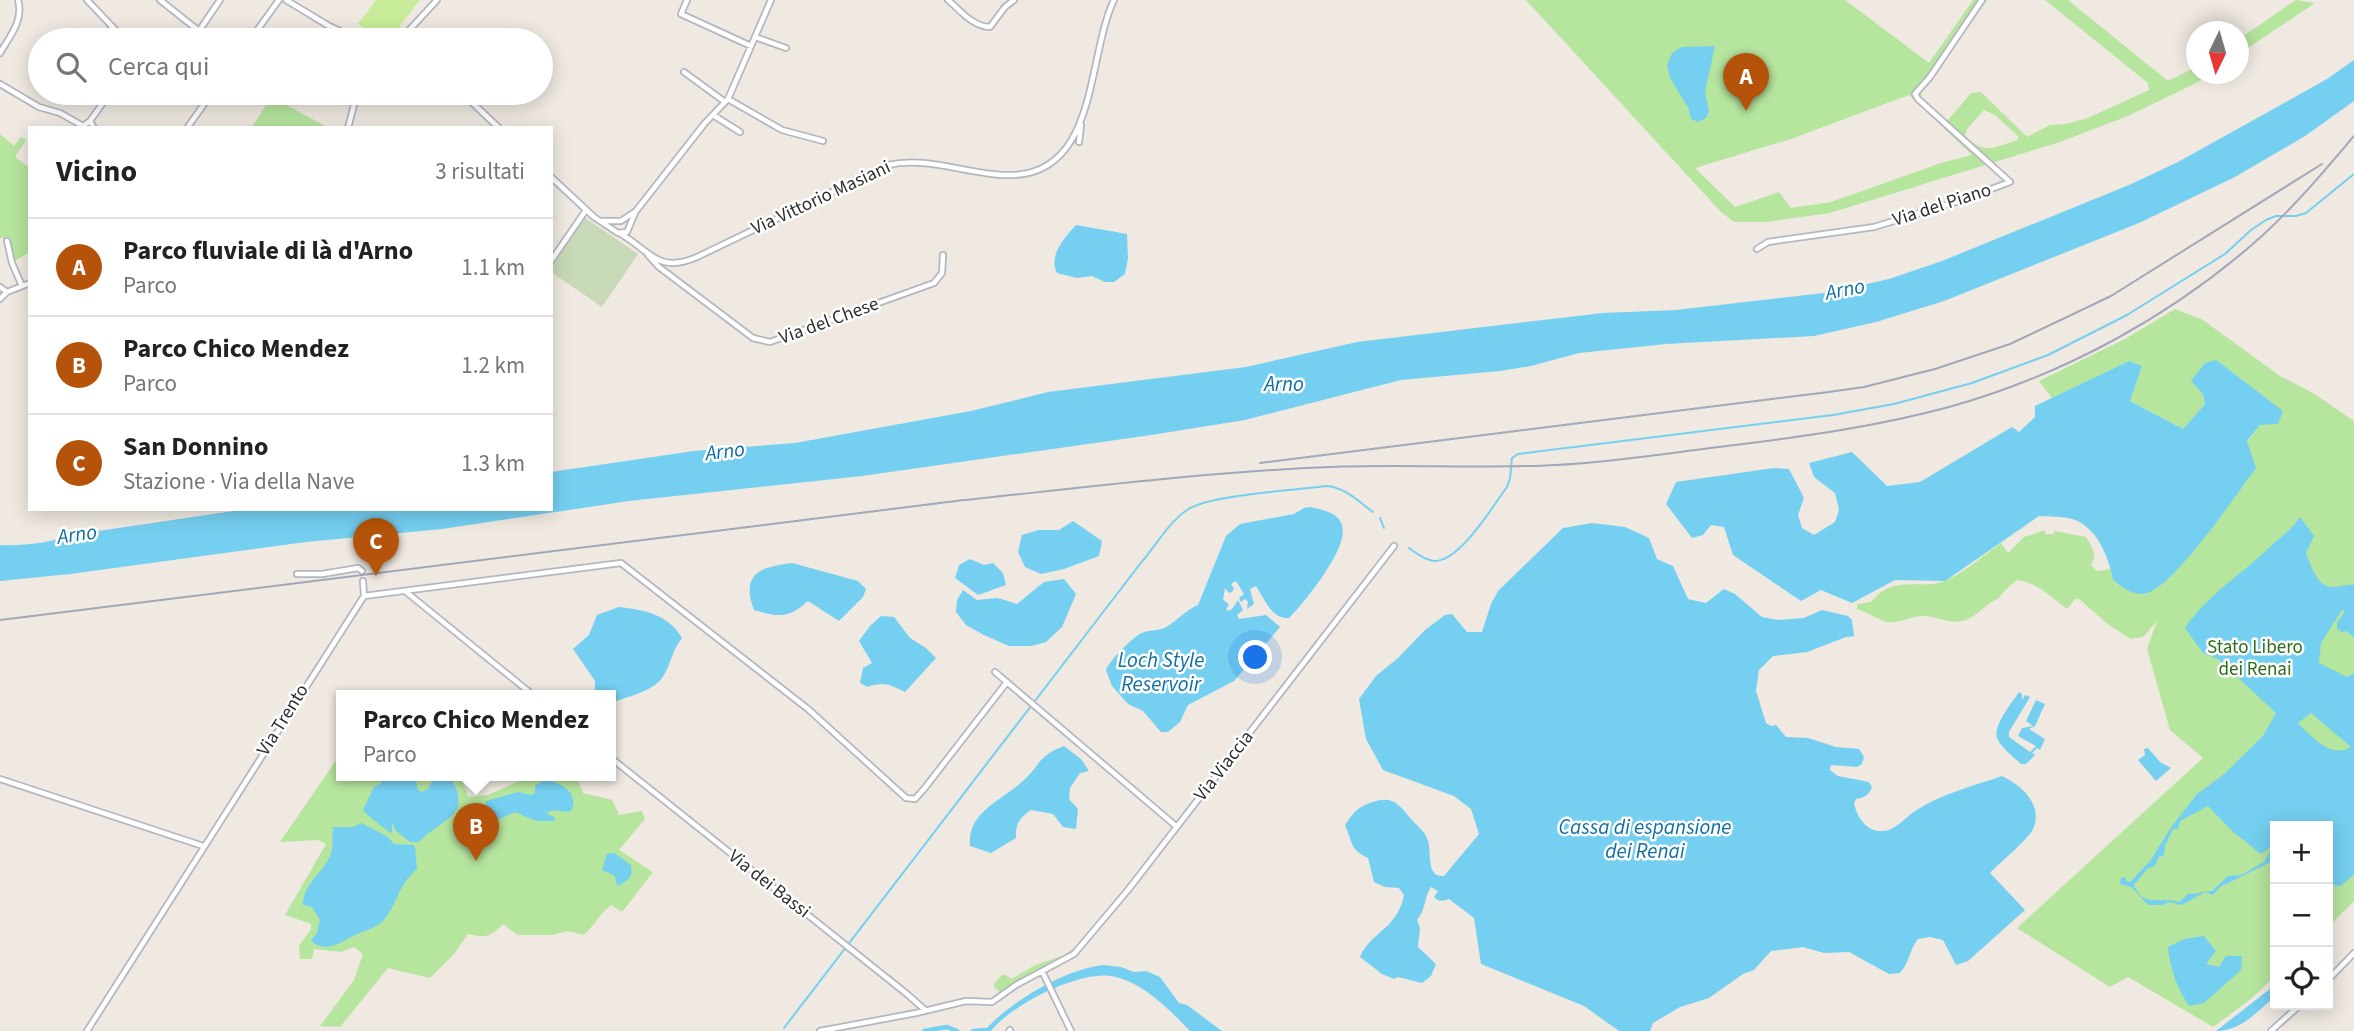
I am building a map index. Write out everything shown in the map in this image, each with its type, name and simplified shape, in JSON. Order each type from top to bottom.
[{"type":"street","points":[[0,53],[19,20],[18,0]]},
{"type":"street","points":[[87,0],[112,28]]},
{"type":"street","points":[[160,0],[196,28]]},
{"type":"street","points":[[202,28],[220,0]]},
{"type":"street","points":[[259,28],[279,0]]},
{"type":"street","points":[[286,0],[333,28]]},
{"type":"street","points":[[411,28],[437,0]]},
{"type":"street","points":[[687,0],[681,14],[751,46]]},
{"type":"street","points":[[628,238],[636,211],[705,124],[727,101],[771,0]]},
{"type":"street","points":[[948,0],[976,24],[990,27],[1014,0]]},
{"type":"street","name":"Via Vittorio Masiani","points":[[665,262],[685,262],[697,257],[888,165],[915,163],[1006,175],[1035,170],[1060,154],[1082,123],[1113,0]]},
{"type":"street","name":"Via del Piano","points":[[1757,249],[1768,242],[1874,227],[2010,182],[1918,99],[1916,94],[1982,0]]},
{"type":"street","points":[[755,37],[786,48]]},
{"type":"street","points":[[684,72],[727,101],[782,130],[823,141]]},
{"type":"street","points":[[0,84],[28,101]]},
{"type":"street","points":[[36,105],[60,113],[83,126],[101,105]]},
{"type":"street","points":[[188,126],[203,105]]},
{"type":"street","points":[[349,126],[354,105]]},
{"type":"street","points":[[475,105],[497,126]]},
{"type":"street","points":[[713,115],[740,132]]},
{"type":"street","points":[[90,121],[93,126]]},
{"type":"street","points":[[1079,142],[1082,123]]},
{"type":"street","name":"Via del Chese","points":[[553,179],[586,210],[628,238],[659,267],[753,338],[770,342],[934,283],[942,273],[943,255]]},
{"type":"street","points":[[553,258],[586,210]]},
{"type":"street","points":[[629,229],[618,232],[616,226],[636,211]]},
{"type":"street","points":[[601,221],[621,221],[627,223],[629,229]]},
{"type":"street","points":[[7,241],[12,263],[22,286]]},
{"type":"street","name":"Via del Chese","points":[[648,254],[665,262]]},
{"type":"street","points":[[659,267],[665,262],[670,274]]},
{"type":"street","points":[[0,299],[7,292],[28,284]]},
{"type":"street","points":[[0,287],[7,292]]},
{"type":"street","name":"Via Viaccia","points":[[820,1031],[966,1001],[992,1002],[1079,949],[1394,546]]},
{"type":"street","points":[[363,581],[365,596],[621,563],[808,709],[906,797],[915,799],[1007,682]]},
{"type":"street","points":[[297,574],[323,574],[358,568],[362,571]]},
{"type":"street","points":[[404,590],[527,690]]},
{"type":"street","name":"Via Trento","points":[[87,1031],[365,596]]},
{"type":"street","points":[[995,672],[1177,827]]},
{"type":"street","name":"Via dei Bassi","points":[[616,762],[926,1011]]},
{"type":"street","points":[[0,779],[203,846]]},
{"type":"street","points":[[2333,975],[2354,953]]},
{"type":"street","points":[[1043,973],[1071,1031]]},
{"type":"street","points":[[2271,1031],[2294,1010]]},
{"type":"green space","points":[[376,0],[420,0],[398,28],[364,28],[358,24]]},
{"type":"green space","points":[[1526,0],[1845,0],[1929,63],[1973,0],[1987,0],[1921,90],[1922,98],[1948,120],[1971,93],[1981,92],[2027,137],[2050,125],[2088,118],[2149,90],[2148,83],[2045,0],[2068,0],[2168,81],[2186,72],[2186,84],[2194,84],[2128,116],[2057,143],[1830,213],[1766,222],[1734,222],[1721,212]],"holes":[[[1909,95],[1972,155],[1941,163],[1831,202],[1791,208],[1779,192],[1735,207],[1695,168],[1791,139]],[[1984,110],[1995,115],[2018,136],[2018,140],[1984,148],[1965,136],[1967,129]]]},
{"type":"green space","points":[[2296,0],[2315,3],[2249,47],[2249,32]]},
{"type":"green space","points":[[266,105],[286,105],[325,126],[252,126]]},
{"type":"green space","points":[[0,134],[14,146],[21,137],[26,140],[15,157],[28,167],[28,253],[13,262],[8,241],[3,237],[0,239]]},
{"type":"green space","points":[[584,217],[638,254],[602,307],[553,273],[553,263]]},
{"type":"green space","name":"Stato Libero dei Renai","points":[[2175,309],[2203,320],[2280,376],[2313,393],[2354,421],[2354,901],[2333,922],[2333,821],[2270,821],[2270,981],[2251,999],[2213,1027],[2128,977],[2110,987],[2017,928],[2203,758],[2170,730],[2147,649],[2157,621],[2143,637],[2131,639],[2110,626],[2079,599],[2075,599],[2067,609],[2038,587],[2017,580],[1999,598],[1963,621],[1920,616],[1887,622],[1857,609],[1857,604],[1871,602],[1880,593],[1899,585],[1947,580],[2001,543],[2008,553],[2024,537],[2045,530],[2045,534],[2054,534],[2054,531],[2086,537],[2094,555],[2091,565],[2097,571],[2111,569],[2113,580],[2247,442],[2260,425],[2203,394],[2205,404],[2183,429],[2130,401],[2142,366],[2129,361],[2052,398],[2039,381],[2125,339]]},
{"type":"green space","points":[[336,760],[336,781],[463,781],[468,797],[488,795],[520,781],[578,781],[583,793],[612,800],[619,815],[642,811],[645,819],[619,850],[653,872],[622,912],[611,905],[583,935],[567,931],[553,935],[518,935],[503,924],[487,935],[468,934],[454,954],[430,978],[388,968],[340,1027],[320,1026],[354,980],[363,954],[354,947],[341,952],[314,949],[312,959],[300,959],[299,946],[311,929],[311,924],[285,915],[326,844],[318,840],[280,842]]},
{"type":"green space","points":[[1083,940],[1072,953],[1000,992],[994,987],[1003,974],[1012,979],[1035,965],[1065,955]]},
{"type":"water","points":[[1715,46],[1705,92],[1709,111],[1706,118],[1698,122],[1691,119],[1689,109],[1670,78],[1667,65],[1672,53],[1682,47]]},
{"type":"water","name":"Arno","points":[[2354,60],[2354,101],[2305,136],[2235,177],[2139,223],[1944,301],[1876,322],[1814,336],[1666,344],[1579,353],[1500,371],[1401,380],[1245,420],[1151,435],[862,476],[629,501],[442,529],[306,542],[0,581],[0,545],[36,543],[71,535],[233,511],[553,511],[553,472],[694,451],[795,443],[971,411],[1048,392],[1246,367],[1357,342],[1603,313],[1676,310],[1832,292],[1889,279],[1942,261],[2129,185],[2178,162],[2327,79]]},
{"type":"water","points":[[1076,225],[1127,234],[1128,258],[1125,274],[1114,282],[1105,282],[1092,276],[1077,278],[1057,273],[1056,253]]},
{"type":"water","points":[[2216,360],[2283,411],[2278,424],[2260,425],[2247,441],[2256,468],[2220,517],[2173,574],[2147,593],[2133,592],[2113,580],[2100,544],[2081,523],[2068,518],[2039,516],[1945,581],[1895,580],[1852,603],[1821,590],[1801,601],[1733,555],[1724,527],[1711,525],[1703,535],[1692,538],[1666,504],[1676,482],[1774,468],[1789,469],[1804,498],[1798,515],[1802,528],[1814,535],[1835,522],[1839,510],[1835,493],[1814,477],[1809,463],[1852,452],[1887,486],[1920,482],[2012,427],[2019,432],[2035,417],[2035,406],[2129,361],[2142,366],[2130,401],[2183,429],[2205,404],[2203,394],[2191,381],[2205,363]]},
{"type":"water","name":"Loch Style Reservoir","points":[[1311,507],[1333,514],[1342,525],[1343,535],[1339,547],[1324,574],[1289,618],[1283,618],[1273,612],[1256,586],[1250,589],[1254,604],[1247,609],[1248,602],[1245,599],[1241,602],[1239,598],[1244,594],[1236,581],[1231,584],[1234,589],[1232,592],[1229,593],[1225,588],[1223,599],[1229,605],[1226,609],[1232,609],[1238,600],[1243,610],[1237,615],[1239,619],[1266,615],[1280,627],[1234,681],[1188,705],[1180,722],[1168,732],[1161,732],[1143,711],[1128,704],[1112,686],[1106,670],[1108,666],[1121,650],[1140,634],[1166,627],[1198,605],[1226,536],[1240,524],[1294,514]]},
{"type":"water","points":[[2300,517],[2314,536],[2306,553],[2321,582],[2330,587],[2354,585],[2354,638],[2347,631],[2337,629],[2337,623],[2345,611],[2342,610],[2321,643],[2319,663],[2347,677],[2354,673],[2354,874],[2341,886],[2333,885],[2333,821],[2270,821],[2270,847],[2261,854],[2232,831],[2208,806],[2180,821],[2178,829],[2173,829],[2164,855],[2159,856],[2155,866],[2147,869],[2134,885],[2142,897],[2179,902],[2188,894],[2212,891],[2228,876],[2241,875],[2264,862],[2270,851],[2270,862],[2220,887],[2213,895],[2205,892],[2182,905],[2169,902],[2163,905],[2148,905],[2131,887],[2120,884],[2121,878],[2125,877],[2126,881],[2130,882],[2150,861],[2197,794],[2223,775],[2263,736],[2276,713],[2218,659],[2203,653],[2185,628],[2214,595],[2290,530]],"holes":[[[2311,713],[2351,747],[2336,750],[2322,745],[2298,723]]]},
{"type":"water","points":[[1073,521],[1102,541],[1099,556],[1041,574],[1025,567],[1018,552],[1022,535],[1039,530],[1059,530]]},
{"type":"water","name":"Cassa di espansione dei Renai","points":[[1592,523],[1625,527],[1649,538],[1657,559],[1673,566],[1688,599],[1706,603],[1724,589],[1735,594],[1762,617],[1778,620],[1804,618],[1822,610],[1848,616],[1852,620],[1854,636],[1807,652],[1773,656],[1759,670],[1756,691],[1766,723],[1776,725],[1786,737],[1808,738],[1836,747],[1859,749],[1864,757],[1862,764],[1857,767],[1831,765],[1830,770],[1838,776],[1869,782],[1872,787],[1869,792],[1856,799],[1854,804],[1867,827],[1877,831],[1892,829],[1915,811],[1946,795],[2002,776],[2023,790],[2033,804],[2036,820],[2033,829],[1990,873],[2025,910],[1968,961],[1956,965],[1943,940],[1930,937],[1918,939],[1900,973],[1889,974],[1849,952],[1824,953],[1803,947],[1771,951],[1754,970],[1743,974],[1709,998],[1680,1007],[1653,1023],[1650,1031],[1619,1031],[1584,1006],[1481,964],[1474,918],[1449,899],[1436,899],[1434,897],[1438,891],[1431,887],[1417,920],[1420,928],[1418,947],[1436,964],[1431,976],[1422,983],[1398,977],[1394,979],[1382,974],[1360,957],[1370,942],[1396,916],[1404,895],[1399,888],[1385,887],[1374,882],[1368,858],[1354,848],[1345,826],[1354,813],[1375,801],[1388,800],[1398,804],[1425,834],[1432,870],[1440,876],[1444,876],[1479,834],[1471,809],[1454,796],[1383,770],[1366,739],[1359,699],[1376,676],[1445,615],[1452,614],[1467,632],[1482,632],[1498,591],[1563,528]]},
{"type":"water","points":[[970,559],[984,565],[993,563],[1003,573],[1006,585],[978,595],[955,578],[959,565]]},
{"type":"water","points":[[792,563],[858,581],[866,589],[863,597],[839,621],[808,601],[795,611],[783,615],[754,610],[750,588],[756,574],[771,567]]},
{"type":"water","points":[[1064,579],[1076,594],[1062,627],[1046,642],[1031,646],[1009,646],[966,625],[956,612],[957,600],[963,590],[977,600],[998,598],[1017,604],[1044,582]]},
{"type":"water","points":[[619,607],[647,612],[670,623],[682,638],[658,683],[616,701],[616,690],[595,690],[595,681],[573,649],[589,635],[597,615]]},
{"type":"water","points":[[881,616],[894,617],[910,638],[936,658],[905,692],[887,685],[868,687],[860,683],[863,668],[872,663],[859,641]]},
{"type":"water","points":[[2019,692],[2022,694],[2022,700],[2025,695],[2030,697],[2009,732],[2009,737],[2030,752],[2036,746],[2018,736],[2022,728],[2033,726],[2026,721],[2036,700],[2045,704],[2035,726],[2029,729],[2045,739],[2040,750],[2037,748],[2032,753],[2035,755],[2026,764],[2021,764],[1997,738],[2000,721]]},
{"type":"water","points":[[1064,746],[1081,759],[1089,771],[1080,773],[1070,788],[1069,799],[1078,809],[1076,829],[1063,827],[1053,814],[1031,810],[1019,821],[1016,838],[991,853],[970,846],[974,824],[987,808],[1023,781],[1044,757]]},
{"type":"water","points":[[2148,748],[2160,762],[2171,768],[2156,781],[2138,760],[2145,755],[2144,749]]},
{"type":"water","points":[[381,781],[416,781],[418,790],[422,792],[428,789],[432,781],[452,781],[459,799],[457,808],[446,821],[419,842],[410,842],[396,831],[392,822],[390,833],[363,810],[374,787],[382,783]]},
{"type":"water","points":[[548,781],[562,786],[573,799],[571,811],[546,813],[554,817],[555,821],[536,821],[515,812],[498,820],[485,811],[486,801],[518,792],[531,795],[535,793],[535,786]]},
{"type":"water","points":[[361,823],[387,836],[394,844],[413,845],[417,869],[405,882],[389,914],[375,927],[339,944],[322,947],[311,940],[317,933],[320,920],[312,907],[303,905],[304,897],[332,850],[333,827],[354,827]]},
{"type":"water","points":[[614,853],[631,865],[629,878],[617,886],[615,876],[602,870],[607,854]]},
{"type":"water","points":[[2204,936],[2216,951],[2206,964],[2219,967],[2226,956],[2242,956],[2241,970],[2204,1003],[2189,1006],[2175,978],[2168,947],[2184,939]]},
{"type":"water","points":[[1103,965],[1134,972],[1146,971],[1160,977],[1179,1003],[1187,1005],[1222,1031],[1190,1031],[1164,1006],[1134,984],[1111,976],[1097,976],[1064,984],[1046,992],[1014,1011],[991,1031],[984,1031],[1008,1009],[1039,989],[1072,973]]},
{"type":"water","points":[[2270,989],[2270,1000],[2248,1020],[2233,1028],[2216,1031]]},
{"type":"waterway","points":[[1409,548],[1434,561],[1454,553],[1475,532],[1507,487],[1512,458],[1518,454],[1833,415],[1894,404],[1972,383],[2048,355],[2127,315],[2225,254],[2266,220],[2276,216],[2306,213],[2354,174]]},
{"type":"waterway","points":[[784,1028],[1180,515],[1213,500],[1326,486],[1346,492],[1373,512]]},
{"type":"waterway","points":[[1380,518],[1384,528]]},
{"type":"waterway","points":[[924,1031],[947,1027],[957,1031]]},
{"type":"waterway","points":[[973,1031],[987,1030]]},
{"type":"railway","points":[[0,620],[956,501],[1096,486],[1330,467],[1578,464],[1789,438],[1896,420],[1992,394],[2034,378],[2116,339],[2155,316],[2193,291],[2263,235],[2299,199],[2354,136]]},
{"type":"railway","points":[[1260,463],[1829,392],[1864,387],[1935,369],[2010,344],[2111,296],[2322,164]]},
{"type":"place","name":"Parco fluviale di là d'Arno","points":[[1746,111]]},
{"type":"place","name":"San Donnino","points":[[376,576]]},
{"type":"place","name":"Parco Chico Mendez","points":[[476,861]]}]
